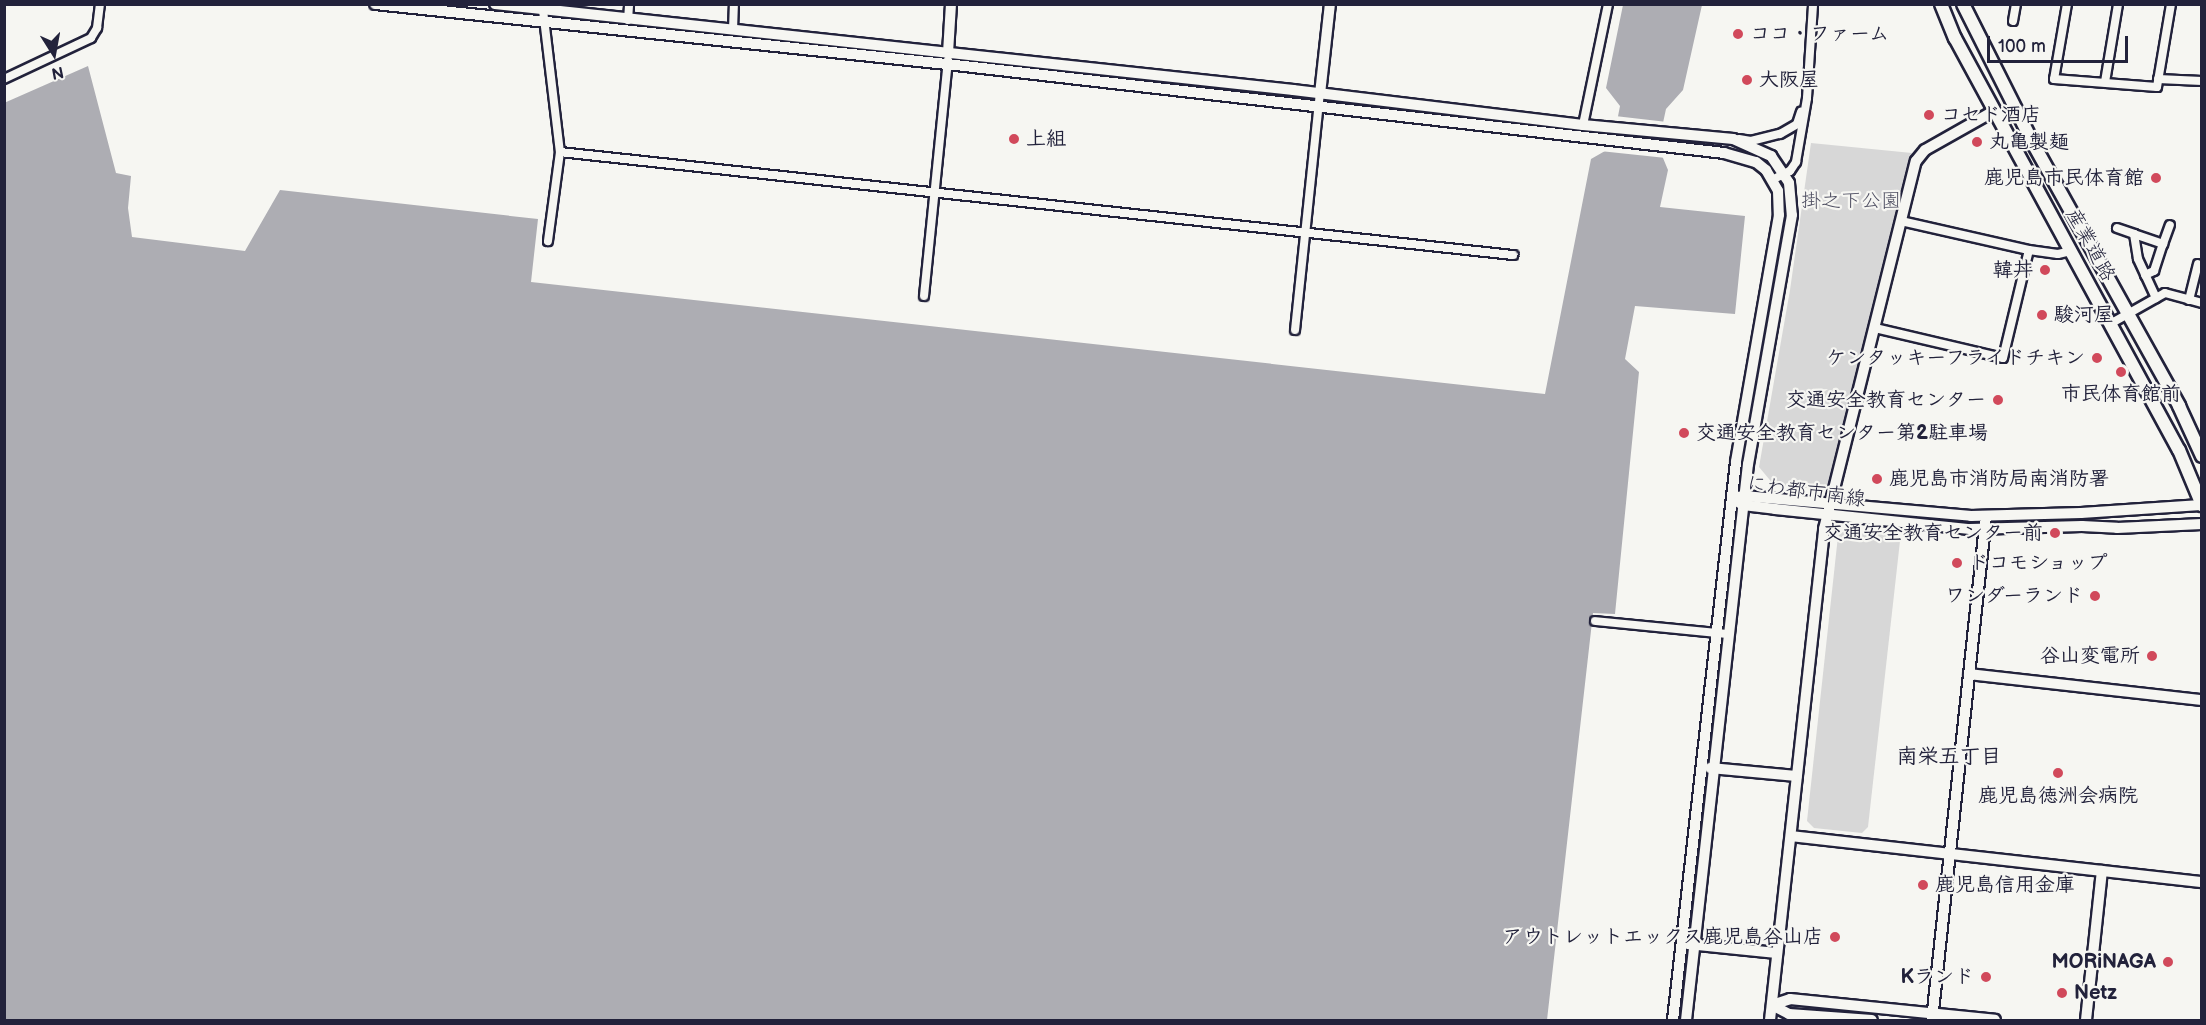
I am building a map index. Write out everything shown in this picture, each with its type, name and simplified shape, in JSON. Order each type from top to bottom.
[{"type":"main road","name":"産業道路","points":[[1941,4],[1994,111],[2179,450],[2202,505]]},
{"type":"main road","name":"産業道路","points":[[1963,4],[1993,68],[2179,406],[2202,456]]},
{"type":"street","points":[[4,79],[91,38],[97,28],[100,4]]},
{"type":"street","points":[[375,4],[544,24],[948,58],[1320,94],[1583,125],[1752,141],[1784,132],[1797,124],[1807,98]]},
{"type":"street","points":[[495,4],[543,7],[628,20],[733,30],[1318,108],[1672,147],[1743,157],[1756,162],[1772,180],[1778,191],[1779,215],[1736,462],[1673,1020]]},
{"type":"street","points":[[628,20],[629,4]]},
{"type":"street","points":[[733,30],[734,4]]},
{"type":"street","points":[[924,296],[936,194],[951,4]]},
{"type":"street","points":[[1295,330],[1329,4]]},
{"type":"street","points":[[1583,125],[1608,4]]},
{"type":"street","points":[[1772,180],[1784,174],[1796,162],[1807,98],[1814,4]]},
{"type":"street","points":[[2013,21],[2016,4]]},
{"type":"street","points":[[2067,4],[2054,79],[2157,87],[2171,4]]},
{"type":"street","points":[[2105,82],[2118,4]]},
{"type":"street","points":[[543,7],[560,153],[548,241]]},
{"type":"street","points":[[2158,79],[2202,81]]},
{"type":"street","points":[[1770,1020],[1829,510],[1901,221],[1920,154],[1994,111]]},
{"type":"street","points":[[1686,1020],[1744,500],[1792,215],[1792,194],[1784,174],[1771,156],[1732,139]]},
{"type":"street","points":[[560,153],[1513,255]]},
{"type":"street","points":[[1901,221],[2029,250],[2058,254],[2071,250]]},
{"type":"street","points":[[2145,275],[2154,271],[2170,225]]},
{"type":"street","points":[[2117,228],[2163,244]]},
{"type":"street","points":[[2134,234],[2138,260],[2156,298]]},
{"type":"street","points":[[1875,328],[2003,358],[2029,250]]},
{"type":"street","points":[[2189,300],[2198,264]]},
{"type":"street","points":[[2110,324],[2165,293],[2202,303]]},
{"type":"street","name":"にわ都市南線","points":[[1732,499],[1970,529],[2082,526],[2117,528],[2202,524]]},
{"type":"street","name":"にわ都市南線","points":[[1829,510],[1986,516],[2081,513],[2202,505]]},
{"type":"street","points":[[1932,1017],[1986,516]]},
{"type":"street","points":[[1595,621],[1728,634]]},
{"type":"street","points":[[1970,674],[2202,700]]},
{"type":"street","points":[[1701,767],[1797,776]]},
{"type":"street","points":[[1791,836],[2202,882]]},
{"type":"street","points":[[2086,1020],[2103,871]]},
{"type":"street","points":[[1682,943],[1777,953]]},
{"type":"street","points":[[1772,1005],[1790,999],[1932,1017],[1995,1020]]},
{"type":"street","points":[[1772,1005],[1789,1014],[1872,1020]]},
{"type":"green space","name":"掛之下公園","points":[[1811,143],[1912,153],[1829,484],[1817,489],[1774,485],[1759,467],[1790,290]]},
{"type":"green space","points":[[1844,531],[1896,536],[1900,541],[1868,827],[1862,833],[1814,828],[1807,821],[1838,536]]},
{"type":"shaded area","points":[[1623,5],[1702,5],[1683,90],[1666,109],[1658,146],[1668,170],[1660,207],[1745,216],[1735,314],[1635,306],[1625,359],[1639,372],[1615,614],[1593,613],[1547,1020],[5,1020],[4,103],[88,66],[116,173],[131,176],[128,208],[132,237],[245,251],[280,190],[538,219],[531,282],[1545,394],[1591,159],[1612,147],[1620,106],[1606,88]]},
{"type":"pier","points":[[1615,116],[1667,122],[1662,145],[1666,158],[1600,151],[1609,146]]},
{"type":"place","name":"ココ・ファーム","points":[[1738,34]]},
{"type":"place","name":"大阪屋","points":[[1747,80]]},
{"type":"place","name":"コセド酒店","points":[[1929,115]]},
{"type":"place","name":"上組","points":[[1014,139]]},
{"type":"place","name":"丸亀製麺","points":[[1977,142]]},
{"type":"place","name":"鹿児島市民体育館","points":[[2156,178]]},
{"type":"place","name":"韓丼","points":[[2045,270]]},
{"type":"place","name":"駿河屋","points":[[2042,315]]},
{"type":"place","name":"ケンタッキーフライドチキン","points":[[2097,358]]},
{"type":"place","name":"市民体育館前","points":[[2121,372]]},
{"type":"place","name":"交通安全教育センター","points":[[1998,400]]},
{"type":"place","name":"交通安全教育センター第2駐車場","points":[[1684,433]]},
{"type":"place","name":"鹿児島市消防局南消防署","points":[[1877,479]]},
{"type":"place","name":"交通安全教育センター前","points":[[2055,533]]},
{"type":"place","name":"ドコモショップ","points":[[1957,563]]},
{"type":"place","name":"ワンダーランド","points":[[2095,596]]},
{"type":"place","name":"谷山変電所","points":[[2152,656]]},
{"type":"place","name":"鹿児島徳洲会病院","points":[[2058,773]]},
{"type":"place","name":"鹿児島信用金庫","points":[[1923,885]]},
{"type":"place","name":"アウトレットエックス鹿児島谷山店","points":[[1835,937]]},
{"type":"place","name":"MORiNAGA","points":[[2168,962]]},
{"type":"place","name":"Kランド","points":[[1986,977]]},
{"type":"place","name":"Netz","points":[[2062,993]]},
{"type":"district","name":"南栄五丁目","points":[[1949,757]]}]
